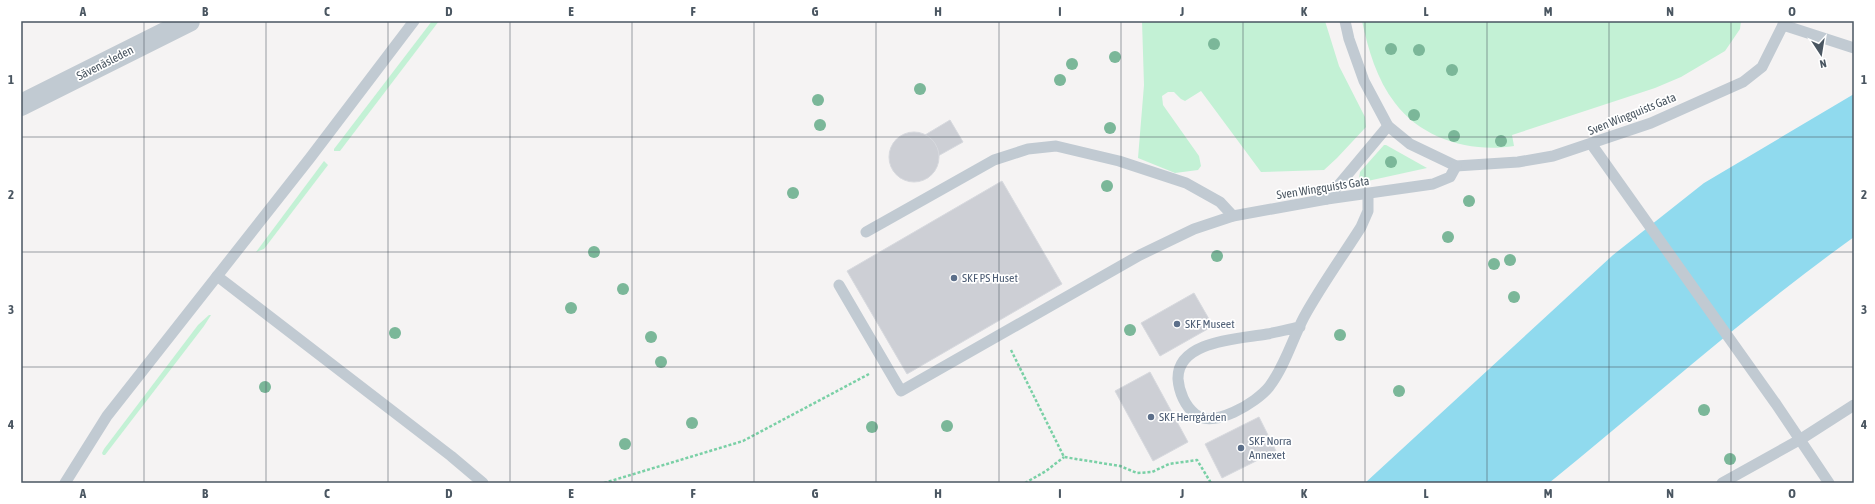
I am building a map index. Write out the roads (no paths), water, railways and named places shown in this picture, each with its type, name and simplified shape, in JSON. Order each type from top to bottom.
[{"type":"street","name":"Sävenäsleden","points":[[21,105],[189,21]]},
{"type":"lane","points":[[65,483],[107,416],[310,158],[414,21]]},
{"type":"lane","name":"Sven Wingquists Gata","points":[[1344,21],[1364,82],[1388,126],[1410,144],[1456,166],[1518,162],[1553,156],[1592,144],[1650,123],[1743,82],[1762,66],[1783,23],[1854,48]]},
{"type":"lane","points":[[1327,199],[1388,126]]},
{"type":"lane","points":[[1592,144],[1630,200],[1801,439],[1829,483]]},
{"type":"lane","points":[[866,232],[994,160],[1028,149],[1056,146],[1119,161],[1186,183],[1220,202],[1233,216]]},
{"type":"lane","name":"Sven Wingquists Gata","points":[[839,285],[901,391],[1140,255],[1194,229],[1233,216],[1327,199],[1433,184],[1450,177],[1456,166]]},
{"type":"lane","points":[[1300,327],[1266,334],[1233,338],[1208,345],[1193,352],[1184,360],[1178,372],[1179,385],[1184,400],[1191,411],[1200,418],[1214,418],[1235,412],[1253,402],[1268,388],[1281,367],[1300,327],[1361,227],[1368,211],[1368,194]]},
{"type":"lane","points":[[216,276],[451,456],[483,483]]},
{"type":"lane","points":[[1722,483],[1801,439],[1854,405]]},
{"type":"water","points":[[1854,94],[1854,237],[1738,326],[1549,483],[1365,483],[1613,255],[1704,183]]},
{"type":"place","name":"SKF PS Huset","points":[[954,278]]},
{"type":"place","name":"SKF Museet","points":[[1177,324]]},
{"type":"place","name":"SKF Herrgården","points":[[1151,417]]},
{"type":"place","name":"SKF Norra Annexet","points":[[1241,448]]}]
